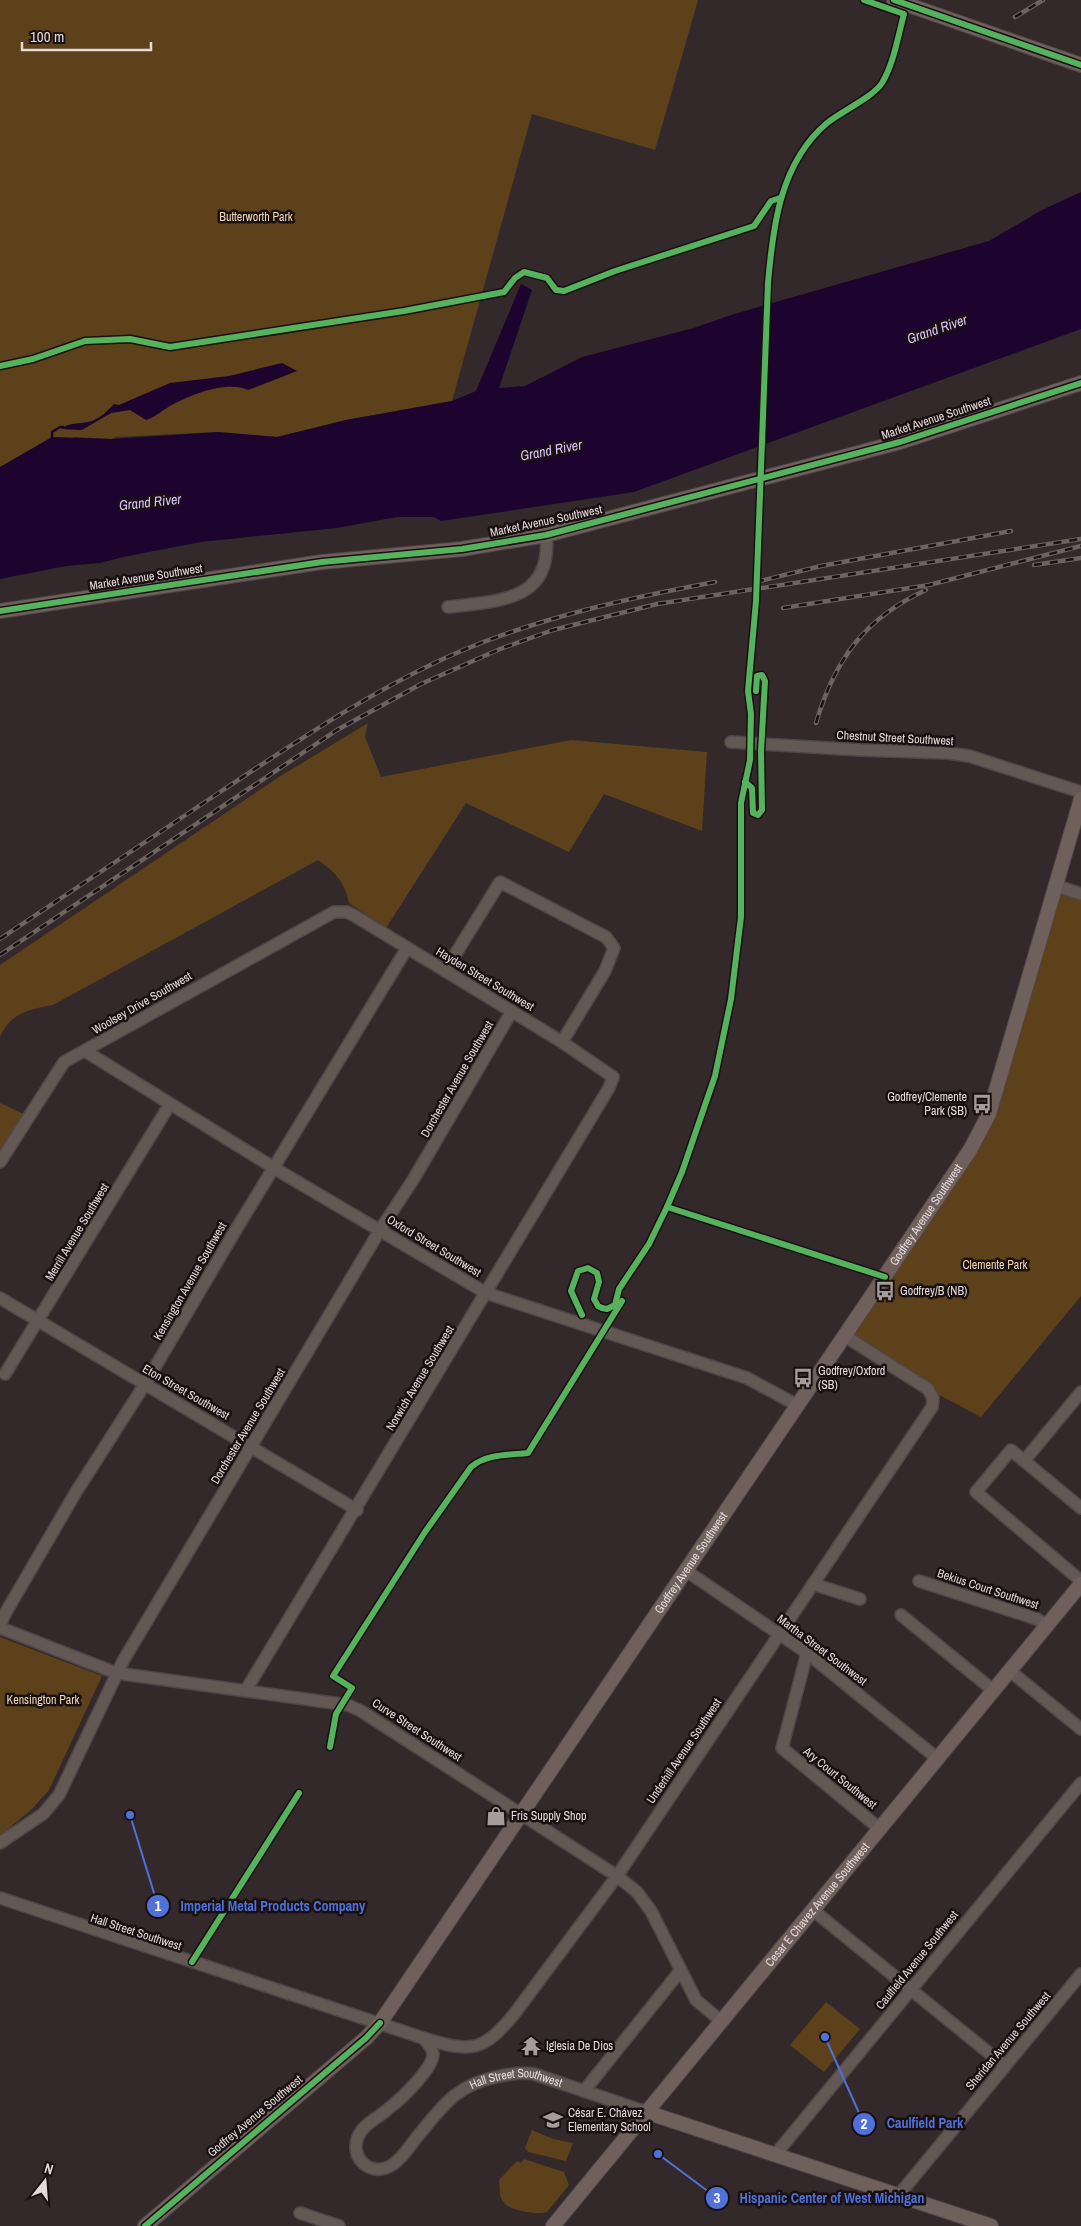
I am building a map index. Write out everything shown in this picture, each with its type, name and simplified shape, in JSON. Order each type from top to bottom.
[{"type":"main road","points":[[894,0],[1081,65]]},
{"type":"main road","name":"Market Avenue Southwest","points":[[0,611],[322,562],[462,549],[546,535],[900,442],[1081,383]]},
{"type":"main road","name":"Godfrey Avenue Southwest","points":[[148,2225],[366,2038],[380,2023],[845,1336],[986,1124],[1081,799]]},
{"type":"main road","name":"Cesar E Chavez Avenue Southwest","points":[[553,2226],[814,1911],[1081,1582]]},
{"type":"main road","name":"Hall Street Southwest","points":[[646,2112],[898,2196],[971,2223],[990,2226]]},
{"type":"street","points":[[448,607],[514,597],[526,591],[536,581],[546,560],[546,535]]},
{"type":"street","name":"Chestnut Street Southwest","points":[[731,742],[860,750],[948,752],[969,756],[1081,792]]},
{"type":"street","points":[[446,971],[500,882],[606,937],[614,948],[605,972],[562,1042]]},
{"type":"street","points":[[1057,886],[1081,894]]},
{"type":"street","name":"Hayden Street Southwest","points":[[339,912],[355,916],[562,1042],[613,1077]]},
{"type":"street","name":"Woolsey Drive Southwest","points":[[0,1162],[56,1071],[64,1062],[325,915],[339,912]]},
{"type":"street","name":"Kensington Avenue Southwest","points":[[1,1628],[1,1622],[6,1612],[76,1492],[145,1384],[407,948]]},
{"type":"street","name":"Dorchester Avenue Southwest","points":[[0,1844],[43,1814],[59,1795],[116,1673],[380,1230],[414,1180],[512,1011]]},
{"type":"street","name":"Oxford Street Southwest","points":[[85,1051],[274,1169],[486,1293],[747,1378],[797,1405]]},
{"type":"street","name":"Norwich Avenue Southwest","points":[[246,1690],[357,1510],[604,1097],[613,1077]]},
{"type":"street","name":"Merrill Avenue Southwest","points":[[6,1374],[170,1104]]},
{"type":"street","name":"Eton Street Southwest","points":[[0,1298],[357,1510]]},
{"type":"street","name":"Underhill Avenue Southwest","points":[[423,2038],[442,2044],[468,2047],[484,2045],[498,2034],[582,1925],[617,1876],[929,1412],[933,1402],[928,1389],[845,1336]]},
{"type":"street","points":[[1024,1461],[1081,1392]]},
{"type":"street","points":[[1081,1508],[1011,1450],[977,1494],[1081,1582]]},
{"type":"street","name":"Martha Street Southwest","points":[[685,1570],[807,1653],[938,1759]]},
{"type":"street","name":"Bekius Court Southwest","points":[[919,1581],[1037,1619],[1047,1626]]},
{"type":"street","points":[[813,1584],[860,1599]]},
{"type":"street","points":[[900,1615],[994,1691]]},
{"type":"street","name":"Curve Street Southwest","points":[[1,1628],[116,1673],[348,1705],[361,1711],[617,1876],[637,1892],[651,1911],[696,2000],[721,2021]]},
{"type":"street","name":"Ary Court Southwest","points":[[807,1653],[782,1748],[880,1829]]},
{"type":"street","points":[[1010,1671],[1081,1730]]},
{"type":"street","name":"Caulfield Avenue Southwest","points":[[775,2156],[910,1989],[1081,1783]]},
{"type":"street","name":"Hall Street Southwest","points":[[0,1898],[423,2038],[429,2044],[433,2054],[428,2069],[389,2109],[362,2129],[357,2138],[357,2155],[371,2169],[380,2170],[397,2162],[453,2095],[479,2080],[523,2072],[646,2112]]},
{"type":"street","points":[[814,1911],[1005,2066]]},
{"type":"street","points":[[584,2091],[681,1970]]},
{"type":"street","name":"Sheridan Avenue Southwest","points":[[898,2196],[1081,1974]]},
{"type":"street","points":[[300,2213],[339,2226]]},
{"type":"green space","name":"Butterworth Park","points":[[0,0],[698,0],[655,150],[532,114],[452,401],[346,420],[277,437],[218,432],[116,437],[112,439],[75,437],[0,467]]},
{"type":"green space","points":[[368,723],[365,737],[381,777],[571,740],[707,752],[702,831],[604,794],[569,852],[466,803],[386,928],[349,903],[342,883],[318,860],[53,1005],[36,1008],[15,1017],[9,1022],[0,1037],[0,965],[279,777]]},
{"type":"green space","name":"Clemente Park","points":[[1057,886],[1081,894],[1081,1296],[981,1417],[928,1389],[845,1336],[982,1131]]},
{"type":"green space","points":[[0,1103],[24,1114],[0,1154]]},
{"type":"green space","name":"Kensington Park","points":[[0,1637],[102,1676],[49,1790],[33,1808],[0,1836]]},
{"type":"green space","points":[[826,2002],[860,2029],[824,2072],[790,2045]]},
{"type":"green space","points":[[532,2130],[553,2139],[573,2143],[566,2161],[528,2152],[525,2148]]},
{"type":"green space","points":[[524,2159],[564,2172],[569,2185],[547,2212],[530,2212],[516,2209],[505,2204],[501,2198],[499,2180],[517,2161],[521,2163]]},
{"type":"water","name":"Grand River","points":[[1081,192],[1081,329],[634,492],[441,521],[434,517],[397,517],[337,528],[201,542],[100,563],[66,566],[0,579],[0,467],[52,437],[112,439],[218,432],[277,437],[346,420],[452,401],[476,391],[521,284],[532,290],[499,388],[525,386],[582,357],[694,328],[731,315],[989,241],[1042,210]]},
{"type":"water","points":[[282,363],[297,371],[248,390],[239,387],[229,387],[198,393],[146,420],[130,410],[111,413],[82,430],[61,429],[71,424],[92,421],[114,404],[119,405],[170,383],[229,376]]},
{"type":"waterway","points":[[52,437],[52,432],[63,427]]},
{"type":"railway","points":[[1015,17],[1043,0]]},
{"type":"railway","points":[[756,582],[821,566],[1011,531]]},
{"type":"railway","points":[[0,955],[337,730],[421,684],[500,649],[553,630],[657,604],[1081,539]]},
{"type":"railway","points":[[783,608],[929,585],[1081,546]]},
{"type":"railway","points":[[1034,565],[1081,558]]},
{"type":"railway","points":[[0,939],[339,715],[430,665],[492,639],[554,618],[618,602],[715,582]]},
{"type":"railway","points":[[816,723],[833,679],[855,643],[886,614],[926,590]]},
{"type":"cycle path","points":[[582,1315],[571,1291],[578,1271],[588,1268],[597,1273],[599,1282],[594,1299],[598,1306],[607,1309],[615,1305],[619,1289],[649,1244],[667,1207],[682,1172],[715,1076],[731,999],[741,917],[741,803],[750,760],[751,714],[748,691],[756,601],[768,283],[776,218],[789,176],[811,139],[833,118],[865,99],[878,88],[890,67],[904,14],[864,0]]},
{"type":"cycle path","points":[[894,0],[1081,65]]},
{"type":"cycle path","points":[[0,366],[33,359],[85,341],[130,339],[170,347],[404,311],[504,292],[515,278],[524,272],[547,278],[556,290],[564,291],[615,271],[754,226],[771,201],[780,198]]},
{"type":"cycle path","points":[[0,611],[322,562],[462,549],[546,535],[900,442],[1081,383]]},
{"type":"cycle path","points":[[745,782],[752,788],[753,813],[758,815],[762,810],[761,751],[765,681],[762,675],[757,676],[756,691]]},
{"type":"cycle path","points":[[667,1207],[885,1277]]},
{"type":"cycle path","points":[[330,1747],[336,1714],[352,1688],[333,1676],[425,1532],[471,1467],[490,1457],[528,1453],[622,1301]]},
{"type":"cycle path","points":[[192,1962],[299,1793]]},
{"type":"cycle path","points":[[145,2226],[366,2038],[380,2023]]},
{"type":"place","name":"Godfrey/Clemente Park (SB)","points":[[982,1104]]},
{"type":"place","name":"Godfrey/B (NB)","points":[[885,1291]]},
{"type":"place","name":"Godfrey/Oxford (SB)","points":[[803,1378]]},
{"type":"place","name":"Imperial Metal Products Company","points":[[130,1815]]},
{"type":"place","name":"Fris Supply Shop","points":[[496,1816]]},
{"type":"place","name":"Caulfield Park","points":[[825,2037]]},
{"type":"place","name":"Iglesia De Dios","points":[[531,2046]]},
{"type":"place","name":"César E. Chávez Elementary School","points":[[553,2120]]},
{"type":"place","name":"Hispanic Center of West Michigan","points":[[658,2154]]}]
